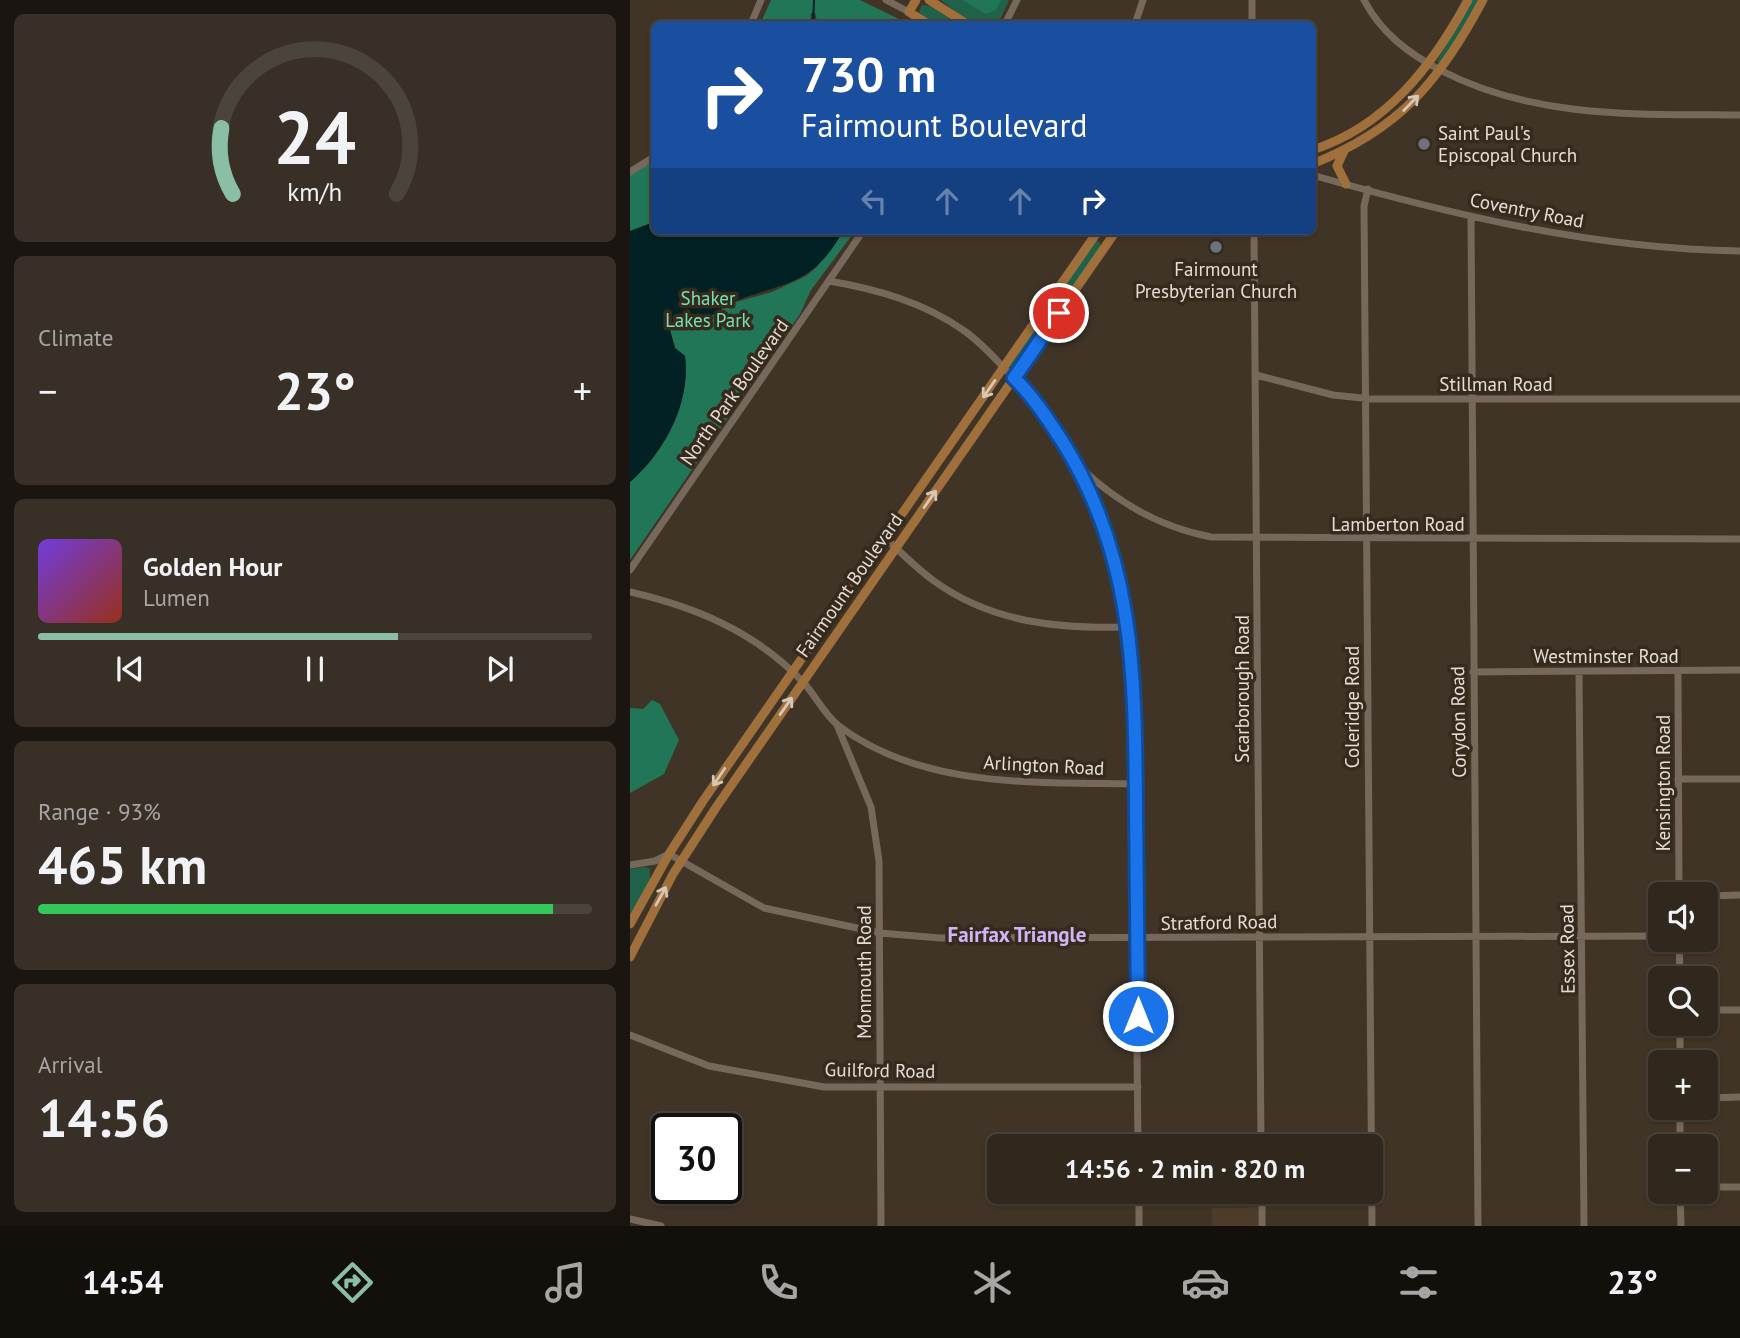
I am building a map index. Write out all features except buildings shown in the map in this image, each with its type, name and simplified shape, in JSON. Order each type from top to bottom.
[{"type":"main road","points":[[916,0],[909,12],[923,21]]},
{"type":"main road","points":[[929,0],[962,21]]},
{"type":"main road","points":[[1316,147],[1369,122],[1403,94],[1428,64],[1468,0]]},
{"type":"main road","points":[[1316,162],[1376,133],[1413,102],[1439,69],[1483,0]]},
{"type":"main road","points":[[1369,122],[1376,133]]},
{"type":"main road","points":[[1344,151],[1337,166],[1346,184]]},
{"type":"main road","name":"Fairmount Boulevard","points":[[630,924],[668,854],[1094,235]]},
{"type":"main road","name":"Fairmount Boulevard","points":[[630,957],[681,862],[1113,235]]},
{"type":"street","points":[[752,21],[761,0]]},
{"type":"street","points":[[886,0],[909,12]]},
{"type":"street","points":[[1006,21],[1017,0]]},
{"type":"street","points":[[1136,21],[1143,0]]},
{"type":"street","points":[[1252,0],[1252,21]]},
{"type":"street","points":[[1364,0],[1392,38],[1428,64],[1503,96],[1564,109],[1613,114],[1740,115]]},
{"type":"street","points":[[630,172],[651,159]]},
{"type":"street","name":"Coventry Road","points":[[1316,175],[1471,217],[1608,243],[1681,250],[1740,251]]},
{"type":"street","name":"Coleridge Road","points":[[1368,189],[1364,206],[1372,1226]]},
{"type":"street","name":"Corydon Road","points":[[1471,217],[1478,1226]]},
{"type":"street","name":"North Park Boulevard","points":[[630,570],[860,235]]},
{"type":"street","name":"Fairmount Boulevard","points":[[1102,235],[1109,240]]},
{"type":"street","name":"Scarborough Road","points":[[1254,235],[1261,1134]]},
{"type":"street","points":[[829,281],[888,294],[932,313],[963,330],[1004,367],[1035,401],[1077,464],[1115,559],[1133,661],[1138,1134]]},
{"type":"street","name":"Stillman Road","points":[[1255,375],[1312,390],[1366,399],[1740,400]]},
{"type":"street","name":"Lamberton Road","points":[[1077,464],[1108,492],[1154,520],[1173,528],[1211,537],[1256,540],[1740,539]]},
{"type":"street","points":[[1095,504],[1108,492]]},
{"type":"street","points":[[885,538],[933,580],[967,601],[1006,618],[1043,625],[1129,627]]},
{"type":"street","name":"Arlington Road","points":[[630,592],[676,602],[722,621],[792,672],[837,725],[881,750],[910,762],[978,779],[1136,784]]},
{"type":"street","name":"Westminster Road","points":[[1473,672],[1740,670]]},
{"type":"street","name":"Essex Road","points":[[1579,671],[1584,1226]]},
{"type":"street","name":"Kensington Road","points":[[1678,671],[1679,882]]},
{"type":"street","name":"Monmouth Road","points":[[837,725],[871,807],[880,861],[881,1226]]},
{"type":"street","points":[[1678,779],[1740,779]]},
{"type":"street","points":[[630,865],[654,861],[668,854]]},
{"type":"street","name":"Stratford Road","points":[[668,854],[764,908],[880,933],[940,938],[1137,939],[1370,935],[1648,936]]},
{"type":"street","points":[[1718,896],[1740,895]]},
{"type":"street","points":[[1718,1010],[1740,1010]]},
{"type":"street","name":"Guilford Road","points":[[630,1035],[709,1066],[824,1087],[1138,1087]]},
{"type":"street","points":[[1718,1098],[1740,1097]]},
{"type":"street","points":[[1718,1187],[1740,1187]]},
{"type":"street","points":[[1139,1204],[1139,1226]]},
{"type":"street","points":[[1262,1204],[1262,1226]]},
{"type":"street","points":[[1680,1204],[1681,1226]]},
{"type":"street","points":[[630,1219],[661,1226]]},
{"type":"shaded area","points":[[1258,1207],[1258,1226],[1212,1226],[1212,1208]]},
{"type":"green space","points":[[771,0],[860,0],[903,21],[817,21],[815,13],[811,13],[810,21],[761,21]]},
{"type":"green space","points":[[941,0],[1009,0],[999,21],[967,21]]},
{"type":"green space","points":[[962,0],[1001,0],[996,10],[986,14]]},
{"type":"green space","points":[[1472,0],[1480,0],[1439,63],[1437,61]]},
{"type":"green space","points":[[922,5],[930,6],[953,21],[930,21],[919,12]]},
{"type":"green space","points":[[651,163],[651,223],[630,231],[630,175]]},
{"type":"green space","points":[[840,235],[852,235],[811,290],[800,314],[717,433],[696,431],[699,438],[709,445],[630,560],[630,482],[643,470],[664,441],[673,425],[684,391],[685,356],[675,348],[670,330],[676,323],[718,313],[725,305],[772,292],[806,276],[817,267]]},
{"type":"green space","points":[[1098,240],[1101,246],[1015,369],[1011,370],[1009,365],[1093,242]]},
{"type":"green space","points":[[652,700],[660,704],[679,740],[664,774],[630,793],[630,708],[643,709]]},
{"type":"green space","points":[[630,869],[650,869],[650,880],[630,915]]},
{"type":"water","points":[[651,223],[651,235],[840,235],[819,263],[794,281],[728,304],[715,314],[680,323],[670,330],[675,348],[685,356],[684,391],[673,425],[664,441],[643,470],[630,482],[630,231]]},
{"type":"waterway","points":[[813,21],[814,0]]},
{"type":"place","name":"Saint Paul's Episcopal Church","points":[[1424,144]]},
{"type":"place","name":"Fairmount Presbyterian Church","points":[[1216,247]]},
{"type":"district","name":"Fairfax Triangle","points":[[1017,934]]},
{"type":"route","points":[[1059,313],[1014,378],[1035,401],[1077,464],[1106,533],[1124,597],[1133,661],[1138,1016]]},
{"type":"park label","name":"Shaker Lakes Park","points":[[708,309]]}]
